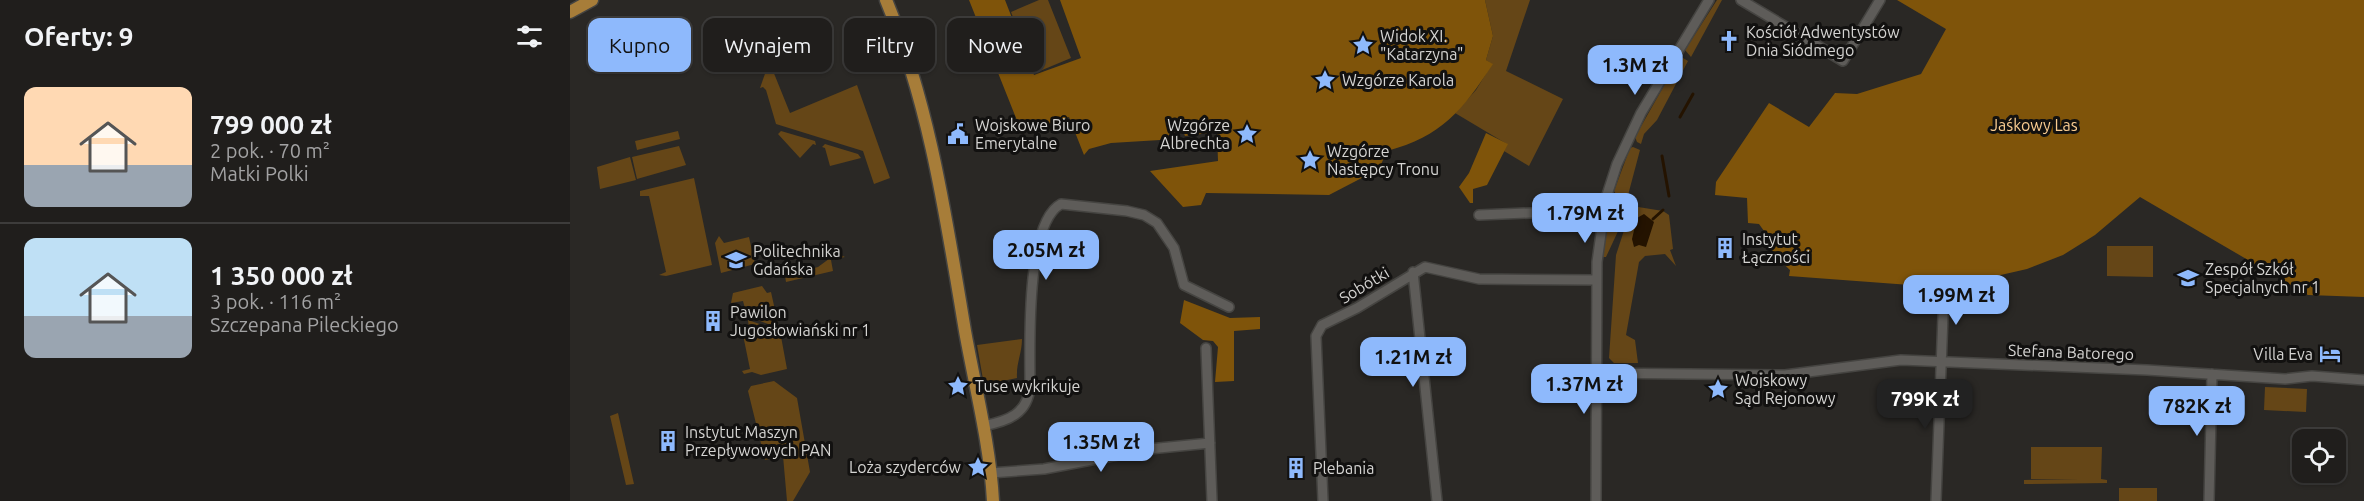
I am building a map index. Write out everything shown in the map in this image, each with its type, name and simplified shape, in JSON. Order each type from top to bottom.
[{"type":"main road","points":[[570,12],[592,0]]},
{"type":"main road","points":[[886,0],[910,64],[932,142],[983,426],[993,501]]},
{"type":"street","points":[[1596,501],[1599,232],[1617,164],[1641,112],[1709,0]]},
{"type":"street","points":[[1741,0],[1843,61],[1880,0]]},
{"type":"street","points":[[983,426],[1018,414],[1028,401],[1031,289],[1049,213],[1057,206],[1070,203],[1144,215],[1156,223],[1170,239],[1184,285],[1229,307]]},
{"type":"street","points":[[1479,215],[1604,210]]},
{"type":"street","name":"Sobótki","points":[[1323,501],[1316,333],[1322,325],[1357,308],[1413,272],[1425,267],[1479,279],[1597,280]]},
{"type":"street","points":[[1413,272],[1437,501]]},
{"type":"street","points":[[1936,501],[1944,289]]},
{"type":"street","points":[[1206,348],[1212,501]]},
{"type":"street","name":"Stefana Batorego","points":[[1597,373],[1785,375],[1884,362],[1942,361],[2285,379],[2312,376],[2364,380]]},
{"type":"street","points":[[2209,501],[2212,374]]},
{"type":"street","points":[[990,473],[1044,469],[1149,448],[1210,443]]},
{"type":"shaded area","points":[[1039,0],[1048,0],[1071,58],[1044,69],[1044,18],[1013,18],[1011,12]]},
{"type":"shaded area","points":[[1485,0],[1530,0],[1506,71],[1563,99],[1529,166],[1504,151],[1507,144],[1455,113],[1476,90],[1492,64],[1486,60],[1493,36]]},
{"type":"shaded area","points":[[1717,0],[1722,0],[1691,57],[1685,50]]},
{"type":"shaded area","points":[[1683,58],[1688,61],[1657,120],[1644,134],[1641,144],[1637,142],[1635,137],[1679,59]]},
{"type":"shaded area","points":[[766,72],[773,72],[790,113],[857,85],[890,178],[874,184],[863,151],[776,124],[766,90],[763,87],[760,88]]},
{"type":"shaded area","points":[[678,131],[680,139],[637,150],[635,141]]},
{"type":"shaded area","points":[[781,131],[815,141],[816,145],[813,144],[800,158],[778,134]]},
{"type":"shaded area","points":[[825,144],[858,154],[861,158],[830,166],[825,148],[822,147]]},
{"type":"shaded area","points":[[679,146],[686,165],[637,179],[632,157]]},
{"type":"shaded area","points":[[1630,148],[1640,150],[1627,199],[1617,196],[1614,191]]},
{"type":"shaded area","points":[[630,157],[636,180],[600,189],[597,167]]},
{"type":"shaded area","points":[[694,178],[712,265],[666,276],[659,275],[666,272],[649,196],[640,196],[640,191]]},
{"type":"shaded area","points":[[1613,203],[1625,205],[1620,227],[1606,257],[1603,257],[1607,214]]},
{"type":"shaded area","points":[[1632,206],[1663,211],[1669,215],[1673,249],[1670,250],[1676,266],[1665,254],[1645,256],[1639,262],[1626,335],[1635,340],[1638,363],[1614,363],[1609,358],[1616,255]]},
{"type":"shaded area","points":[[1644,214],[1654,222],[1646,247],[1639,245],[1634,247],[1632,239],[1637,218]]},
{"type":"shaded area","points":[[719,236],[724,243],[749,237],[755,264],[721,273],[715,243]]},
{"type":"shaded area","points":[[2107,246],[2153,246],[2153,277],[2107,276]]},
{"type":"shaded area","points":[[837,253],[845,257],[831,260],[833,271],[786,282],[785,276],[818,267]]},
{"type":"shaded area","points":[[762,286],[767,293],[771,292],[779,328],[747,316],[743,301],[731,303],[733,293]]},
{"type":"shaded area","points":[[748,320],[780,331],[787,369],[761,375],[752,372],[744,374],[742,371],[750,369],[742,330],[749,328]]},
{"type":"shaded area","points":[[1022,339],[1017,378],[984,385],[977,345]]},
{"type":"shaded area","points":[[774,381],[797,398],[810,472],[793,501],[787,501],[783,456],[765,460],[748,391],[751,386]]},
{"type":"shaded area","points":[[2265,387],[2307,389],[2306,412],[2264,410]]},
{"type":"shaded area","points":[[618,413],[634,484],[626,485],[610,416]]},
{"type":"shaded area","points":[[2031,447],[2102,447],[2101,479],[2107,480],[2107,483],[2024,484],[2024,480],[2079,479],[2031,479]]},
{"type":"shaded area","points":[[2119,488],[2157,488],[2157,501],[2119,501]]},
{"type":"green space","points":[[969,0],[1005,0],[1012,18],[976,18]]},
{"type":"green space","points":[[1060,0],[1485,0],[1493,36],[1486,60],[1493,64],[1471,95],[1449,120],[1437,129],[1422,138],[1387,151],[1379,169],[1329,195],[1206,193],[1201,205],[1183,207],[1150,171],[1218,161],[1217,132],[1185,136],[1182,128],[1160,140],[1111,143],[1089,149],[1084,155],[1069,117],[1022,133],[998,72],[1033,72],[1034,75],[1081,58]]},
{"type":"green space","name":"Jaśkowy Las","points":[[1897,0],[2364,0],[2364,297],[2308,295],[2140,197],[2095,235],[2063,255],[2027,269],[1992,277],[1937,287],[1789,276],[1790,270],[1773,254],[1769,238],[1759,224],[1748,223],[1747,198],[1715,195],[1716,182],[1769,103],[1809,127],[1835,93],[1857,94],[1921,74],[1946,29]]},
{"type":"green space","points":[[1486,133],[1508,144],[1487,185],[1473,189],[1473,203],[1470,203],[1459,187],[1469,173]]},
{"type":"green space","points":[[1184,300],[1230,318],[1260,317],[1260,329],[1234,331],[1234,381],[1215,382],[1218,347],[1213,341],[1203,340],[1180,323]]},
{"type":"waterway","points":[[1680,117],[1693,94]]},
{"type":"waterway","points":[[1662,156],[1669,196]]},
{"type":"waterway","points":[[1653,219],[1663,210]]},
{"type":"place","name":"Kościół Adwentystów Dnia Siódmego","points":[[1729,41]]},
{"type":"place","name":"Widok XI. \"Katarzyna\"","points":[[1363,45]]},
{"type":"place","name":"Wzgórze Karola","points":[[1325,80]]},
{"type":"place","name":"Wojskowe Biuro Emerytalne","points":[[958,134]]},
{"type":"place","name":"Wzgórze Albrechta","points":[[1247,134]]},
{"type":"place","name":"Wzgórze Następcy Tronu","points":[[1310,160]]},
{"type":"place","name":"Instytut Łączności","points":[[1725,248]]},
{"type":"place","name":"Politechnika Gdańska","points":[[736,260]]},
{"type":"place","name":"Zespół Szkół Specjalnych nr 1","points":[[2188,278]]},
{"type":"place","name":"Pawilon Jugosłowiański nr 1","points":[[713,321]]},
{"type":"place","name":"Villa Eva","points":[[2330,354]]},
{"type":"place","name":"Tuse wykrikuje","points":[[958,386]]},
{"type":"place","name":"Wojskowy Sąd Rejonowy","points":[[1718,389]]},
{"type":"place","name":"Instytut Maszyn Przepływowych PAN","points":[[668,441]]},
{"type":"place","name":"Loża szyderców","points":[[978,467]]},
{"type":"place","name":"Plebania","points":[[1296,468]]}]
